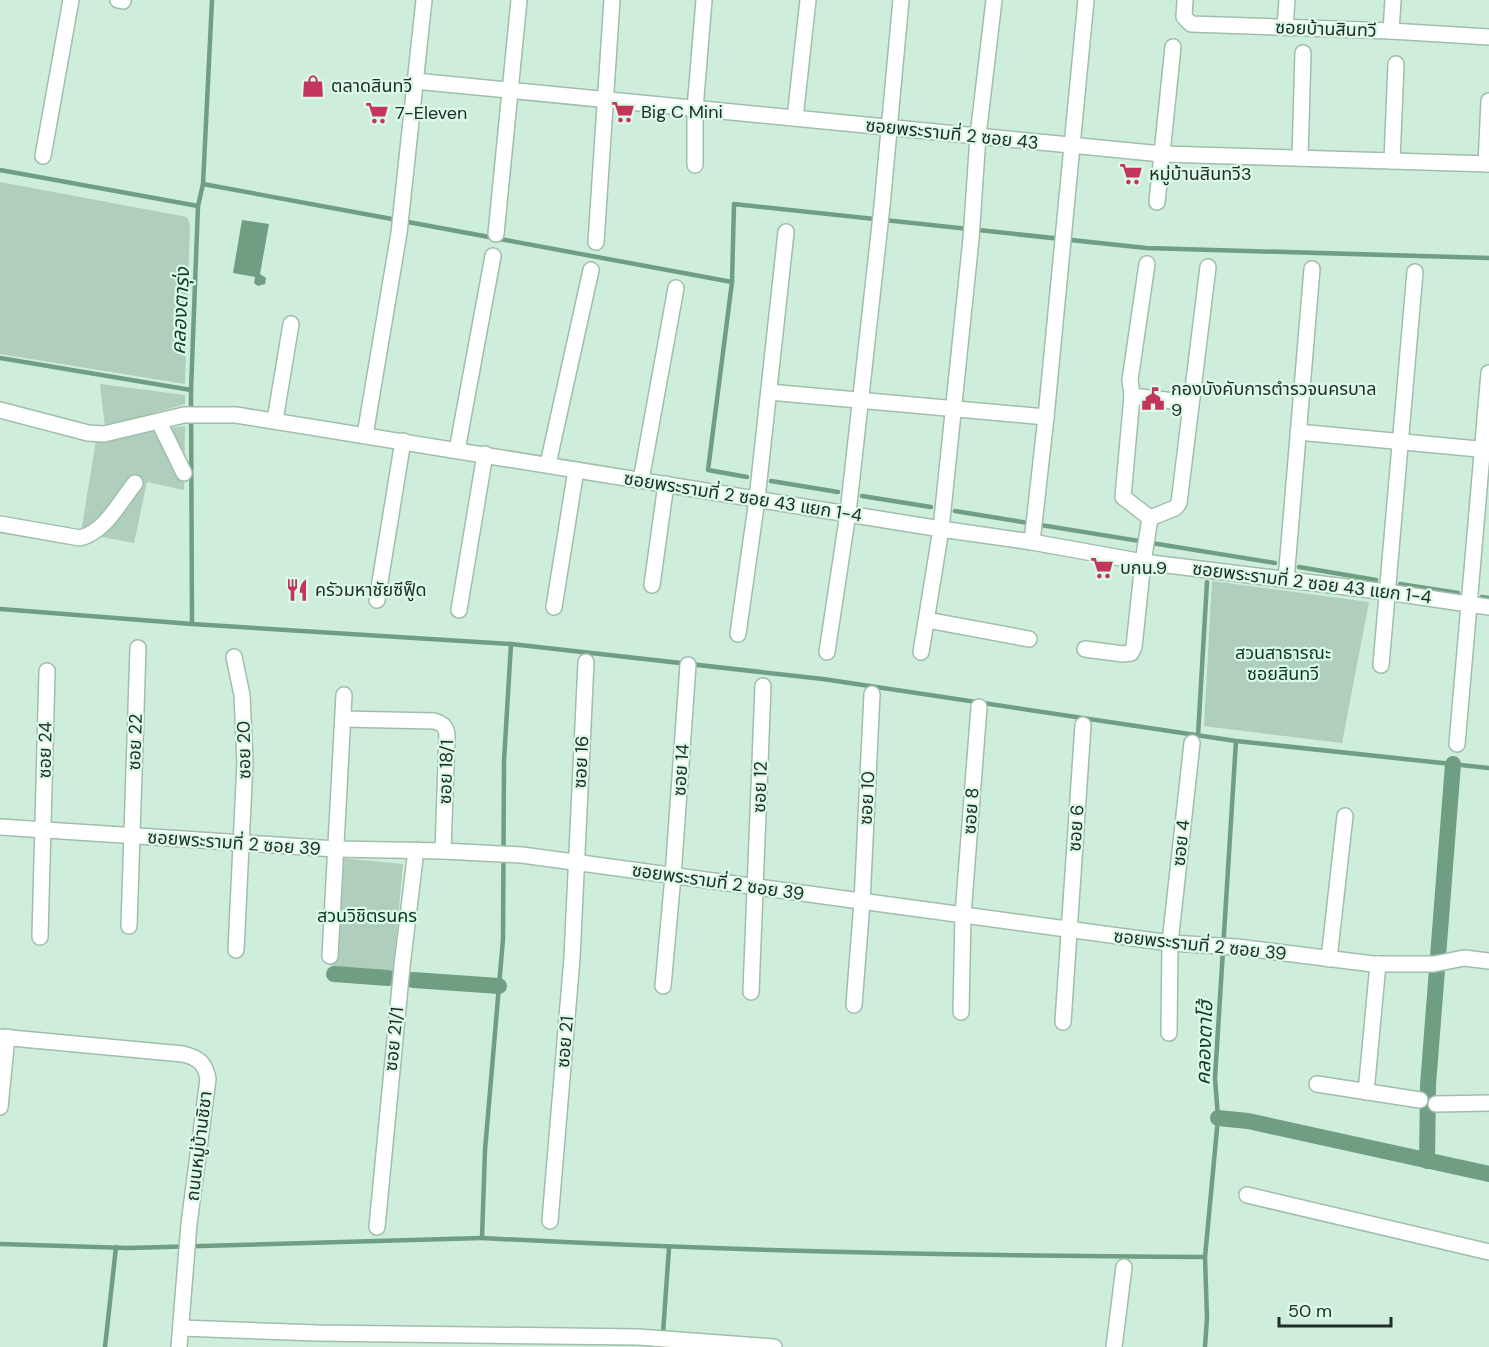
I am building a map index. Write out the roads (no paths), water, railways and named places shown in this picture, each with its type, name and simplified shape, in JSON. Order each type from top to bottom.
[{"type":"street","points":[[43,156],[71,0]]},
{"type":"street","points":[[118,0],[123,1]]},
{"type":"street","points":[[365,435],[399,233],[424,0]]},
{"type":"street","points":[[496,234],[519,0]]},
{"type":"street","points":[[596,242],[612,0]]},
{"type":"street","points":[[695,165],[695,109],[704,0]]},
{"type":"street","points":[[795,118],[808,0]]},
{"type":"street","points":[[827,652],[848,513],[902,0]]},
{"type":"street","points":[[921,652],[941,529],[971,239],[978,136],[994,0]]},
{"type":"street","points":[[1032,542],[1086,0]]},
{"type":"street","name":"ซอยบ้านสินทวี","points":[[1185,0],[1184,17],[1191,24],[1489,37]]},
{"type":"street","points":[[1285,27],[1287,0]]},
{"type":"street","points":[[1391,31],[1393,0]]},
{"type":"street","points":[[1157,202],[1173,47]]},
{"type":"street","points":[[1300,158],[1304,53]]},
{"type":"street","points":[[1392,161],[1396,64]]},
{"type":"street","name":"ซอยพระรามที่ 2 ซอย 43","points":[[416,81],[1162,154],[1488,164]]},
{"type":"street","points":[[1488,164],[1489,101]]},
{"type":"street","points":[[738,634],[757,499],[786,232]]},
{"type":"street","points":[[457,450],[493,256]]},
{"type":"street","points":[[1147,264],[1130,380],[1132,396],[1123,497],[1150,518]]},
{"type":"street","points":[[1150,518],[1175,508],[1179,503],[1208,267]]},
{"type":"street","points":[[1286,580],[1312,269]]},
{"type":"street","points":[[548,464],[591,270]]},
{"type":"street","points":[[1381,664],[1415,272]]},
{"type":"street","points":[[641,480],[676,288]]},
{"type":"street","points":[[275,420],[291,324]]},
{"type":"street","points":[[1457,744],[1469,604],[1486,450],[1489,373]]},
{"type":"street","points":[[769,392],[1046,417]]},
{"type":"street","points":[[1132,396],[1191,403]]},
{"type":"street","name":"ซอยพระรามที่ 2 ซอย 43 แยก 1-4","points":[[0,410],[88,433],[104,434],[184,415],[236,415],[275,420],[1032,542],[1143,562],[1489,607]]},
{"type":"street","points":[[159,422],[184,473]]},
{"type":"street","points":[[1298,432],[1486,450]]},
{"type":"street","points":[[377,600],[403,441]]},
{"type":"street","points":[[459,610],[485,454]]},
{"type":"street","points":[[554,607],[576,470]]},
{"type":"street","points":[[0,524],[63,536],[80,538],[92,535],[100,529],[135,483]]},
{"type":"street","points":[[652,585],[666,484]]},
{"type":"street","points":[[1085,649],[1123,654],[1131,653],[1134,648],[1150,518]]},
{"type":"street","points":[[927,620],[1029,639]]},
{"type":"street","name":"ซอย 22","points":[[129,926],[138,648]]},
{"type":"street","name":"ซอย 20","points":[[234,657],[243,695],[245,762],[236,950]]},
{"type":"street","name":"ซอย 16","points":[[576,862],[586,662]]},
{"type":"street","name":"ซอย 14","points":[[663,986],[688,665]]},
{"type":"street","name":"ซอย 24","points":[[40,937],[47,671]]},
{"type":"street","name":"ซอย 12","points":[[751,992],[763,686]]},
{"type":"street","name":"ซอย 10","points":[[854,1005],[862,902],[872,694]]},
{"type":"street","points":[[330,956],[344,695]]},
{"type":"street","name":"ซอย 8","points":[[961,1012],[963,915],[979,707]]},
{"type":"street","name":"ซอย 18/1","points":[[343,719],[434,721],[443,724],[447,735],[443,851]]},
{"type":"street","name":"ซอย 6","points":[[1063,1022],[1083,725]]},
{"type":"street","name":"ซอย 4","points":[[1169,1033],[1170,943],[1192,743]]},
{"type":"street","points":[[1329,959],[1345,816]]},
{"type":"street","name":"ซอยพระรามที่ 2 ซอย 39","points":[[0,827],[242,844],[522,855],[1170,943],[1237,947],[1378,964],[1434,964],[1464,958],[1489,961]]},
{"type":"street","name":"ซอย 21/1","points":[[377,1227],[402,966],[416,850]]},
{"type":"street","name":"ซอย 21","points":[[550,1221],[572,958],[576,862]]},
{"type":"street","points":[[1366,1092],[1378,964]]},
{"type":"street","points":[[0,1107],[4,1037]]},
{"type":"street","name":"ถนนหมู่บ้านชิชา","points":[[4,1037],[183,1054],[201,1061],[206,1069],[208,1079],[189,1224],[179,1347]]},
{"type":"street","points":[[1317,1084],[1420,1100]]},
{"type":"street","points":[[1436,1104],[1489,1103]]},
{"type":"street","points":[[1247,1195],[1489,1252]]},
{"type":"street","points":[[1114,1347],[1124,1267]]},
{"type":"street","points":[[180,1328],[318,1340],[530,1341],[638,1337],[774,1347]]},
{"type":"waterway","name":"คลองตารุ่ง","points":[[192,624],[191,390],[198,206],[203,184],[212,0]]},
{"type":"waterway","points":[[0,170],[198,206]]},
{"type":"waterway","points":[[203,184],[732,282]]},
{"type":"waterway","points":[[747,477],[708,470],[732,282],[734,204],[1146,248],[1489,258]]},
{"type":"waterway","points":[[0,358],[191,390]]},
{"type":"waterway","points":[[771,481],[838,492]]},
{"type":"waterway","points":[[862,496],[931,507]]},
{"type":"waterway","points":[[955,511],[1275,563]]},
{"type":"waterway","points":[[1299,567],[1376,580]]},
{"type":"waterway","points":[[1198,735],[1207,582]]},
{"type":"waterway","points":[[1400,584],[1458,593]]},
{"type":"waterway","points":[[1482,597],[1489,598]]},
{"type":"waterway","points":[[0,609],[192,624],[511,644],[823,679],[1236,741],[1489,768]]},
{"type":"waterway","points":[[511,644],[504,761],[503,939],[485,1150],[482,1238],[843,1252],[1205,1257]]},
{"type":"waterway","name":"คลองตาโฮ้","points":[[1205,1347],[1207,1318],[1205,1257],[1218,1118],[1215,1078],[1236,741]]},
{"type":"waterway","points":[[1427,1161],[1428,1085],[1453,764]]},
{"type":"waterway","points":[[334,974],[388,978]]},
{"type":"waterway","points":[[413,980],[499,986]]},
{"type":"waterway","points":[[1218,1118],[1248,1121],[1489,1174]]},
{"type":"waterway","points":[[0,1244],[128,1248],[482,1238]]},
{"type":"waterway","points":[[105,1347],[116,1247]]},
{"type":"waterway","points":[[662,1347],[669,1248]]},
{"type":"place","name":"ตลาดสินทวี","points":[[313,86]]},
{"type":"place","name":"Big C Mini","points":[[623,112]]},
{"type":"place","name":"7-Eleven","points":[[377,113]]},
{"type":"place","name":"หมู่บ้านสินทวี3","points":[[1131,174]]},
{"type":"place","name":"กองบังคับการตำรวจนครบาล 9","points":[[1153,399]]},
{"type":"place","name":"บกน.9","points":[[1102,568]]},
{"type":"place","name":"ครัวมหาชัยซีฟู็ด","points":[[297,590]]},
{"type":"park label","name":"สวนสาธารณะ ซอยสินทวี","points":[[1283,663]]},
{"type":"park label","name":"สวนวิชิตรนคร","points":[[367,916]]}]
